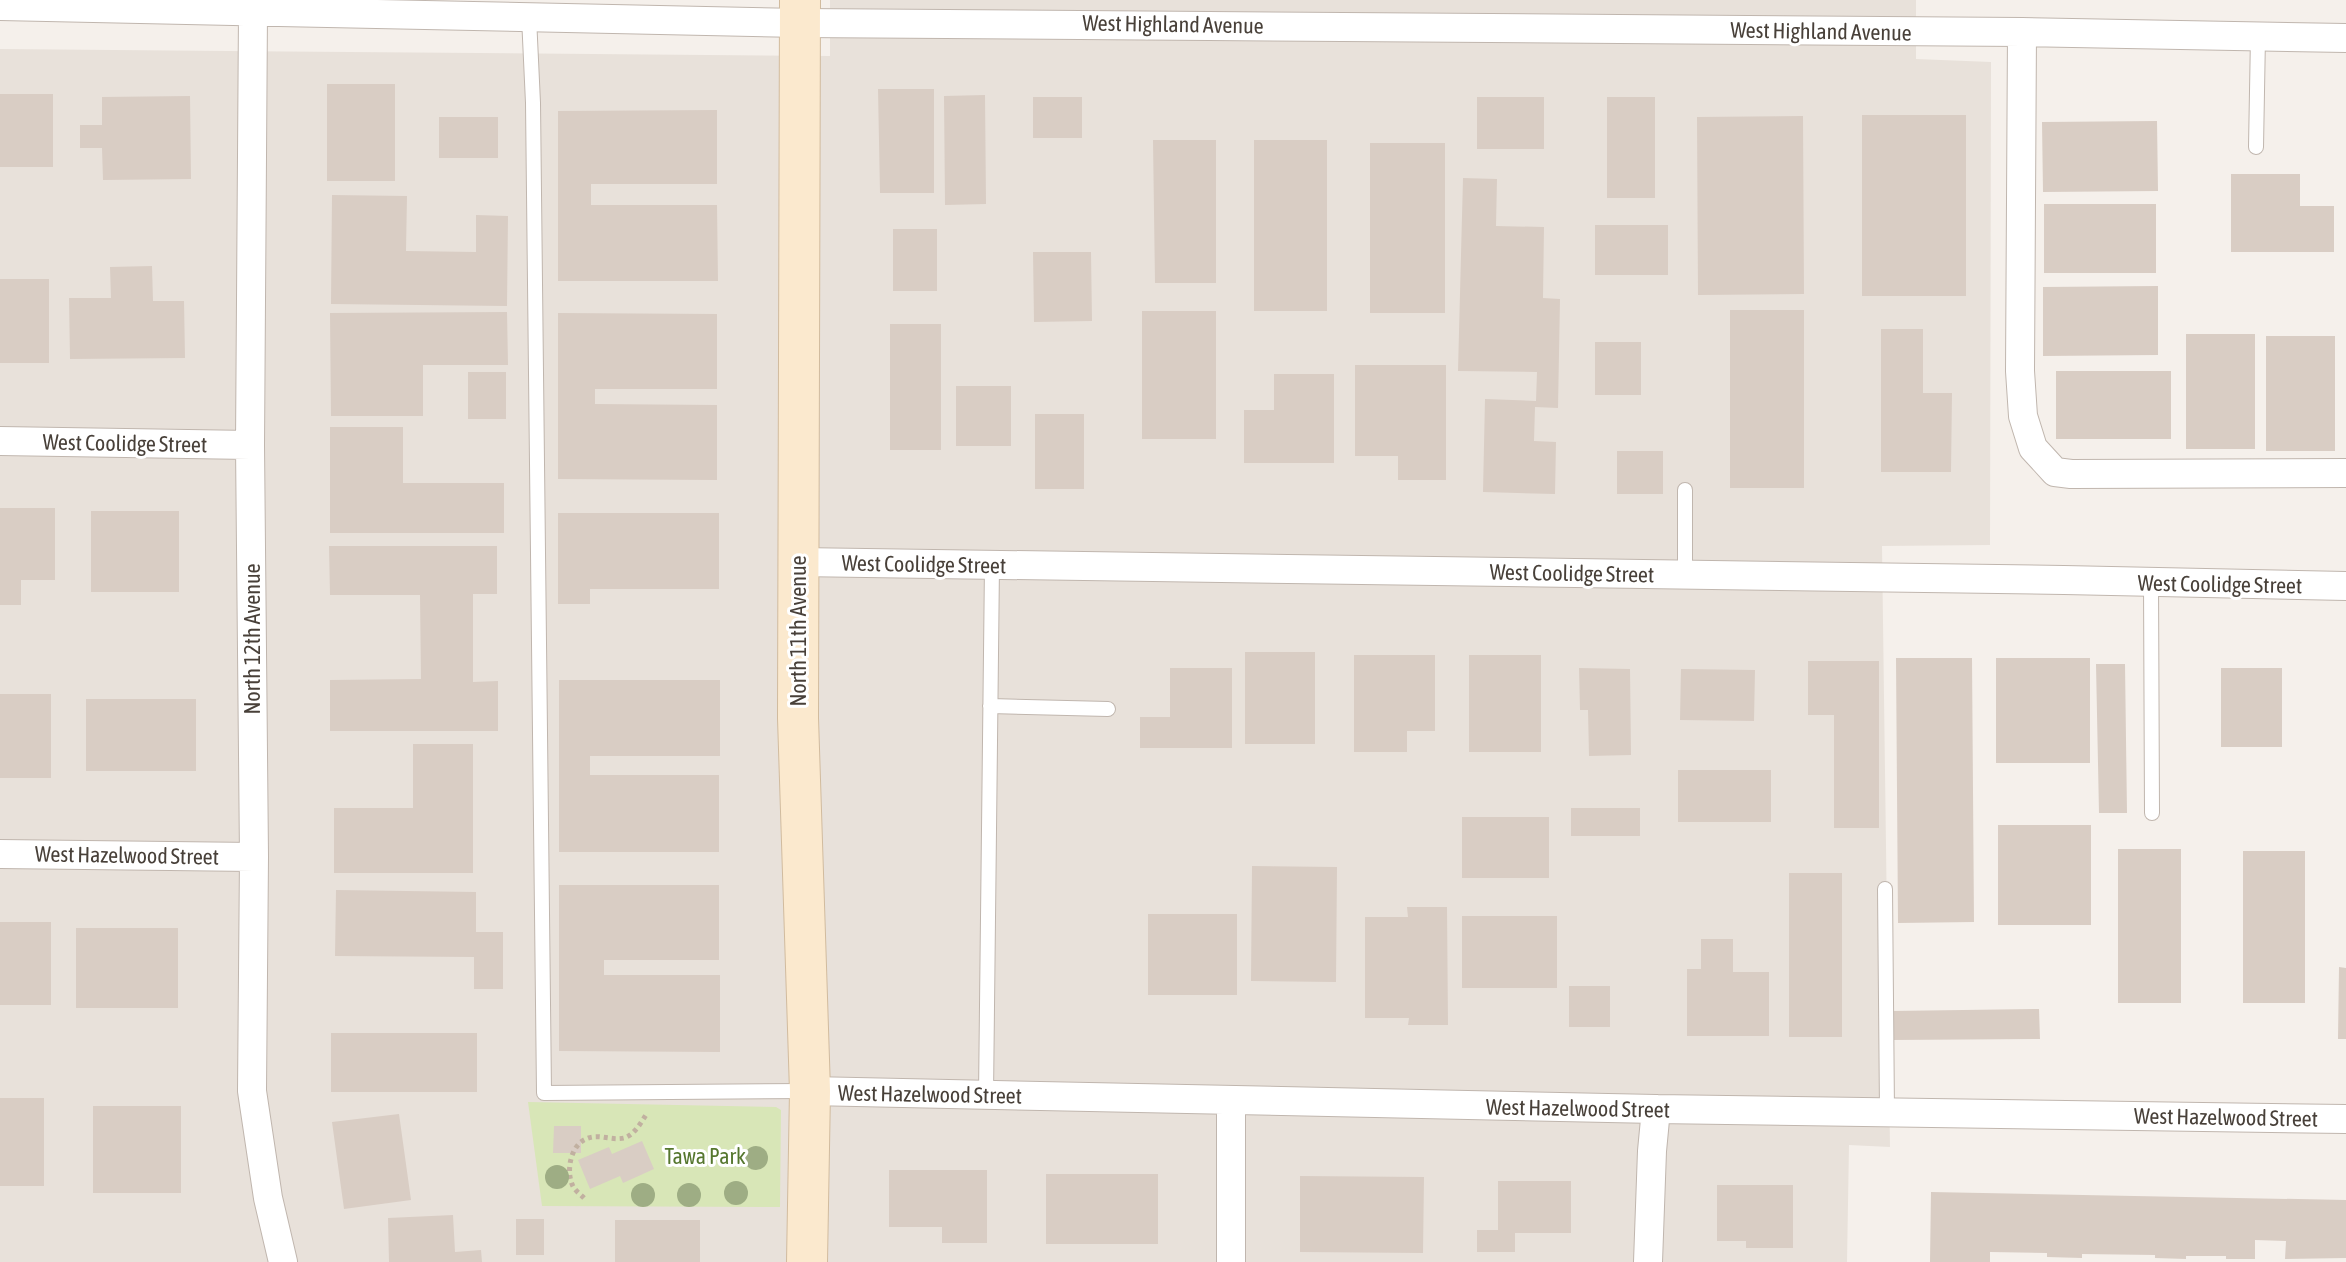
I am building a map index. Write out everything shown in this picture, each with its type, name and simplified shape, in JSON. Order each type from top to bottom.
[{"type":"street","name":"West Highland Avenue","points":[[0,6],[529,17],[801,11],[2346,38]]},
{"type":"street","name":"North 11th Avenue","points":[[801,11],[798,718],[810,1091],[807,1262]]},
{"type":"street","name":"North 12th Avenue","points":[[253,12],[250,445],[254,857],[252,1091],[268,1198],[283,1262]]},
{"type":"street","points":[[2022,32],[2020,371],[2023,416],[2033,448],[2055,472],[2071,474],[2346,473]]},
{"type":"street","name":"West Coolidge Street","points":[[0,441],[250,445]]},
{"type":"street","name":"West Coolidge Street","points":[[798,562],[2346,586]]},
{"type":"street","name":"West Hazelwood Street","points":[[0,854],[254,857]]},
{"type":"street","name":"West Hazelwood Street","points":[[810,1091],[1656,1109],[2346,1119]]},
{"type":"street","points":[[1231,1101],[1231,1262]]},
{"type":"street","points":[[1648,1262],[1656,1109]]},
{"type":"lane","points":[[529,17],[533,103],[544,1093],[810,1091]]},
{"type":"lane","points":[[2256,147],[2258,36]]},
{"type":"lane","points":[[1685,490],[1685,574]]},
{"type":"lane","points":[[986,1095],[992,565]]},
{"type":"lane","points":[[2151,582],[2152,813]]},
{"type":"lane","points":[[990,706],[1108,709]]},
{"type":"lane","points":[[1885,889],[1887,1111]]},
{"type":"path","points":[[584,1198],[571,1183],[570,1169],[571,1157],[581,1141],[589,1137],[621,1139],[628,1136],[646,1115],[660,1115]]},
{"type":"shaded area","points":[[830,0],[1916,0],[1916,59],[1991,62],[1990,545],[1882,546],[1890,1147],[1849,1145],[1847,1262],[0,1262],[0,49],[830,56]]},
{"type":"green space","name":"Tawa Park","points":[[528,1102],[776,1107],[781,1110],[780,1207],[542,1206]]},
{"type":"building","points":[[327,84],[395,84],[395,181],[327,181]]},
{"type":"building","points":[[878,89],[934,89],[934,193],[880,193]]},
{"type":"building","points":[[0,94],[53,94],[53,167],[0,167]]},
{"type":"building","points":[[985,95],[986,204],[945,205],[944,96]]},
{"type":"building","points":[[190,96],[191,179],[103,180],[102,148],[80,148],[80,125],[102,125],[102,97]]},
{"type":"building","points":[[1033,97],[1082,97],[1082,138],[1033,138]]},
{"type":"building","points":[[1477,97],[1544,97],[1544,149],[1477,149]]},
{"type":"building","points":[[1607,97],[1655,97],[1655,198],[1607,198]]},
{"type":"building","points":[[717,110],[717,184],[591,184],[591,205],[717,205],[718,281],[558,281],[558,111]]},
{"type":"building","points":[[1862,115],[1966,115],[1966,296],[1862,296]]},
{"type":"building","points":[[1803,116],[1804,294],[1698,295],[1697,117]]},
{"type":"building","points":[[439,117],[498,117],[498,158],[439,158]]},
{"type":"building","points":[[2157,121],[2158,191],[2043,192],[2042,122]]},
{"type":"building","points":[[1153,140],[1216,140],[1216,283],[1155,283]]},
{"type":"building","points":[[1254,140],[1327,140],[1327,311],[1254,311]]},
{"type":"building","points":[[1370,143],[1445,143],[1445,313],[1370,313]]},
{"type":"building","points":[[2231,174],[2300,174],[2300,206],[2334,206],[2334,252],[2231,252]]},
{"type":"building","points":[[1463,178],[1497,179],[1496,226],[1544,227],[1543,298],[1560,299],[1558,408],[1535,407],[1534,441],[1556,442],[1555,494],[1483,492],[1485,399],[1536,401],[1537,372],[1458,371]]},
{"type":"building","points":[[332,195],[407,196],[406,251],[476,252],[476,215],[508,216],[507,306],[331,304]]},
{"type":"building","points":[[2044,204],[2156,204],[2156,273],[2044,273]]},
{"type":"building","points":[[1595,225],[1668,225],[1668,275],[1595,275]]},
{"type":"building","points":[[893,229],[937,229],[937,291],[893,291]]},
{"type":"building","points":[[1033,252],[1091,252],[1092,321],[1034,322]]},
{"type":"building","points":[[152,266],[153,301],[184,301],[185,358],[70,359],[69,298],[111,298],[110,267]]},
{"type":"building","points":[[0,279],[49,279],[49,363],[0,363]]},
{"type":"building","points":[[2158,286],[2158,355],[2043,356],[2043,287]]},
{"type":"building","points":[[1730,310],[1804,310],[1804,488],[1730,488]]},
{"type":"building","points":[[1142,311],[1216,311],[1216,439],[1142,439]]},
{"type":"building","points":[[507,312],[508,365],[423,365],[423,416],[331,416],[330,313]]},
{"type":"building","points":[[558,313],[717,314],[717,389],[595,389],[595,404],[717,405],[717,480],[558,479]]},
{"type":"building","points":[[890,324],[941,324],[941,450],[890,450]]},
{"type":"building","points":[[1881,329],[1923,329],[1923,393],[1952,393],[1951,472],[1881,472]]},
{"type":"building","points":[[2186,334],[2255,334],[2255,449],[2186,449]]},
{"type":"building","points":[[2266,336],[2335,336],[2335,451],[2266,451]]},
{"type":"building","points":[[1595,342],[1641,342],[1641,395],[1595,395]]},
{"type":"building","points":[[1355,365],[1446,365],[1446,480],[1398,480],[1398,456],[1355,456]]},
{"type":"building","points":[[2056,371],[2171,371],[2171,439],[2056,439]]},
{"type":"building","points":[[468,372],[506,372],[506,419],[468,419]]},
{"type":"building","points":[[1274,374],[1334,374],[1334,463],[1244,463],[1244,410],[1274,410]]},
{"type":"building","points":[[956,386],[1011,386],[1011,446],[956,446]]},
{"type":"building","points":[[1035,414],[1084,414],[1084,489],[1035,489]]},
{"type":"building","points":[[330,427],[403,427],[403,483],[504,483],[504,533],[330,533]]},
{"type":"building","points":[[1617,451],[1663,451],[1663,494],[1617,494]]},
{"type":"building","points":[[0,508],[55,508],[55,580],[21,580],[21,605],[0,605]]},
{"type":"building","points":[[91,511],[179,511],[179,592],[91,592]]},
{"type":"building","points":[[558,513],[719,513],[719,589],[590,589],[590,604],[558,604]]},
{"type":"building","points":[[329,546],[497,546],[497,594],[473,594],[473,682],[498,681],[498,731],[330,731],[330,680],[421,679],[420,595],[330,595]]},
{"type":"building","points":[[1245,652],[1315,652],[1315,744],[1245,744]]},
{"type":"building","points":[[1354,655],[1435,655],[1435,731],[1407,731],[1407,752],[1354,752]]},
{"type":"building","points":[[1469,655],[1541,655],[1541,752],[1469,752]]},
{"type":"building","points":[[1896,658],[1972,658],[1974,922],[1898,923]]},
{"type":"building","points":[[1996,658],[2090,658],[2090,763],[1996,763]]},
{"type":"building","points":[[1808,661],[1879,661],[1879,828],[1834,828],[1834,715],[1808,715]]},
{"type":"building","points":[[2096,664],[2125,664],[2127,813],[2099,813]]},
{"type":"building","points":[[1170,668],[1232,668],[1232,748],[1140,748],[1140,717],[1170,717]]},
{"type":"building","points":[[1579,668],[1630,669],[1631,755],[1589,756],[1588,710],[1580,710]]},
{"type":"building","points":[[2221,668],[2282,668],[2282,747],[2221,747]]},
{"type":"building","points":[[1681,669],[1755,670],[1754,721],[1680,720]]},
{"type":"building","points":[[559,680],[720,680],[720,756],[590,756],[590,775],[719,775],[719,852],[559,852]]},
{"type":"building","points":[[0,694],[51,694],[51,778],[0,778]]},
{"type":"building","points":[[86,699],[196,699],[196,771],[86,771]]},
{"type":"building","points":[[413,744],[473,744],[473,873],[334,873],[334,808],[413,808]]},
{"type":"building","points":[[1678,770],[1771,770],[1771,822],[1678,822]]},
{"type":"building","points":[[1571,808],[1640,808],[1640,836],[1571,836]]},
{"type":"building","points":[[1462,817],[1549,817],[1549,878],[1462,878]]},
{"type":"building","points":[[1998,825],[2091,825],[2091,925],[1998,925]]},
{"type":"building","points":[[2118,849],[2181,849],[2181,1003],[2118,1003]]},
{"type":"building","points":[[2243,851],[2305,851],[2305,1003],[2243,1003]]},
{"type":"building","points":[[1252,866],[1337,867],[1336,982],[1251,981]]},
{"type":"building","points":[[1789,873],[1842,873],[1842,1037],[1789,1037]]},
{"type":"building","points":[[559,885],[719,885],[719,960],[604,960],[604,975],[720,975],[720,1052],[559,1051]]},
{"type":"building","points":[[336,890],[476,892],[476,932],[503,932],[503,989],[474,989],[474,957],[335,956]]},
{"type":"building","points":[[1407,907],[1447,907],[1448,1025],[1408,1025],[1409,1018],[1365,1018],[1365,917],[1408,917]]},
{"type":"building","points":[[1148,914],[1237,914],[1237,995],[1148,995]]},
{"type":"building","points":[[1462,916],[1557,916],[1557,988],[1462,988]]},
{"type":"building","points":[[0,922],[51,922],[51,1005],[0,1005]]},
{"type":"building","points":[[76,928],[178,928],[178,1008],[76,1008]]},
{"type":"building","points":[[1701,939],[1733,939],[1733,972],[1769,972],[1769,1036],[1687,1036],[1687,969],[1701,969]]},
{"type":"building","points":[[2339,967],[2346,968],[2346,1039],[2338,1039]]},
{"type":"building","points":[[1569,986],[1610,986],[1610,1027],[1569,1027]]},
{"type":"building","points":[[2039,1009],[2040,1039],[1892,1040],[1892,1011]]},
{"type":"building","points":[[331,1033],[477,1033],[477,1092],[331,1092]]},
{"type":"building","points":[[0,1098],[44,1098],[44,1186],[0,1186]]},
{"type":"building","points":[[93,1106],[181,1106],[181,1193],[93,1193]]},
{"type":"building","points":[[399,1114],[411,1200],[344,1209],[332,1122]]},
{"type":"building","points":[[554,1126],[581,1126],[581,1153],[553,1153]]},
{"type":"building","points":[[642,1141],[654,1169],[623,1183],[620,1176],[590,1189],[578,1160],[609,1147],[612,1154]]},
{"type":"building","points":[[889,1170],[987,1170],[987,1243],[942,1243],[942,1227],[889,1227]]},
{"type":"building","points":[[1046,1174],[1158,1174],[1158,1244],[1046,1244]]},
{"type":"building","points":[[1300,1176],[1424,1177],[1423,1253],[1300,1252]]},
{"type":"building","points":[[1498,1181],[1571,1181],[1571,1233],[1515,1233],[1515,1252],[1477,1252],[1477,1230],[1498,1230]]},
{"type":"building","points":[[1717,1185],[1793,1185],[1793,1248],[1746,1248],[1746,1241],[1717,1241]]},
{"type":"building","points":[[1931,1192],[2346,1200],[2346,1258],[2285,1259],[2286,1241],[2255,1240],[2255,1259],[2082,1254],[2082,1258],[2047,1257],[2047,1253],[1990,1252],[1990,1262],[1930,1262]]},
{"type":"building","points":[[453,1215],[455,1252],[481,1250],[482,1262],[389,1262],[388,1218]]},
{"type":"building","points":[[516,1219],[544,1219],[544,1255],[516,1255]]},
{"type":"building","points":[[615,1220],[700,1220],[700,1262],[615,1262]]}]
